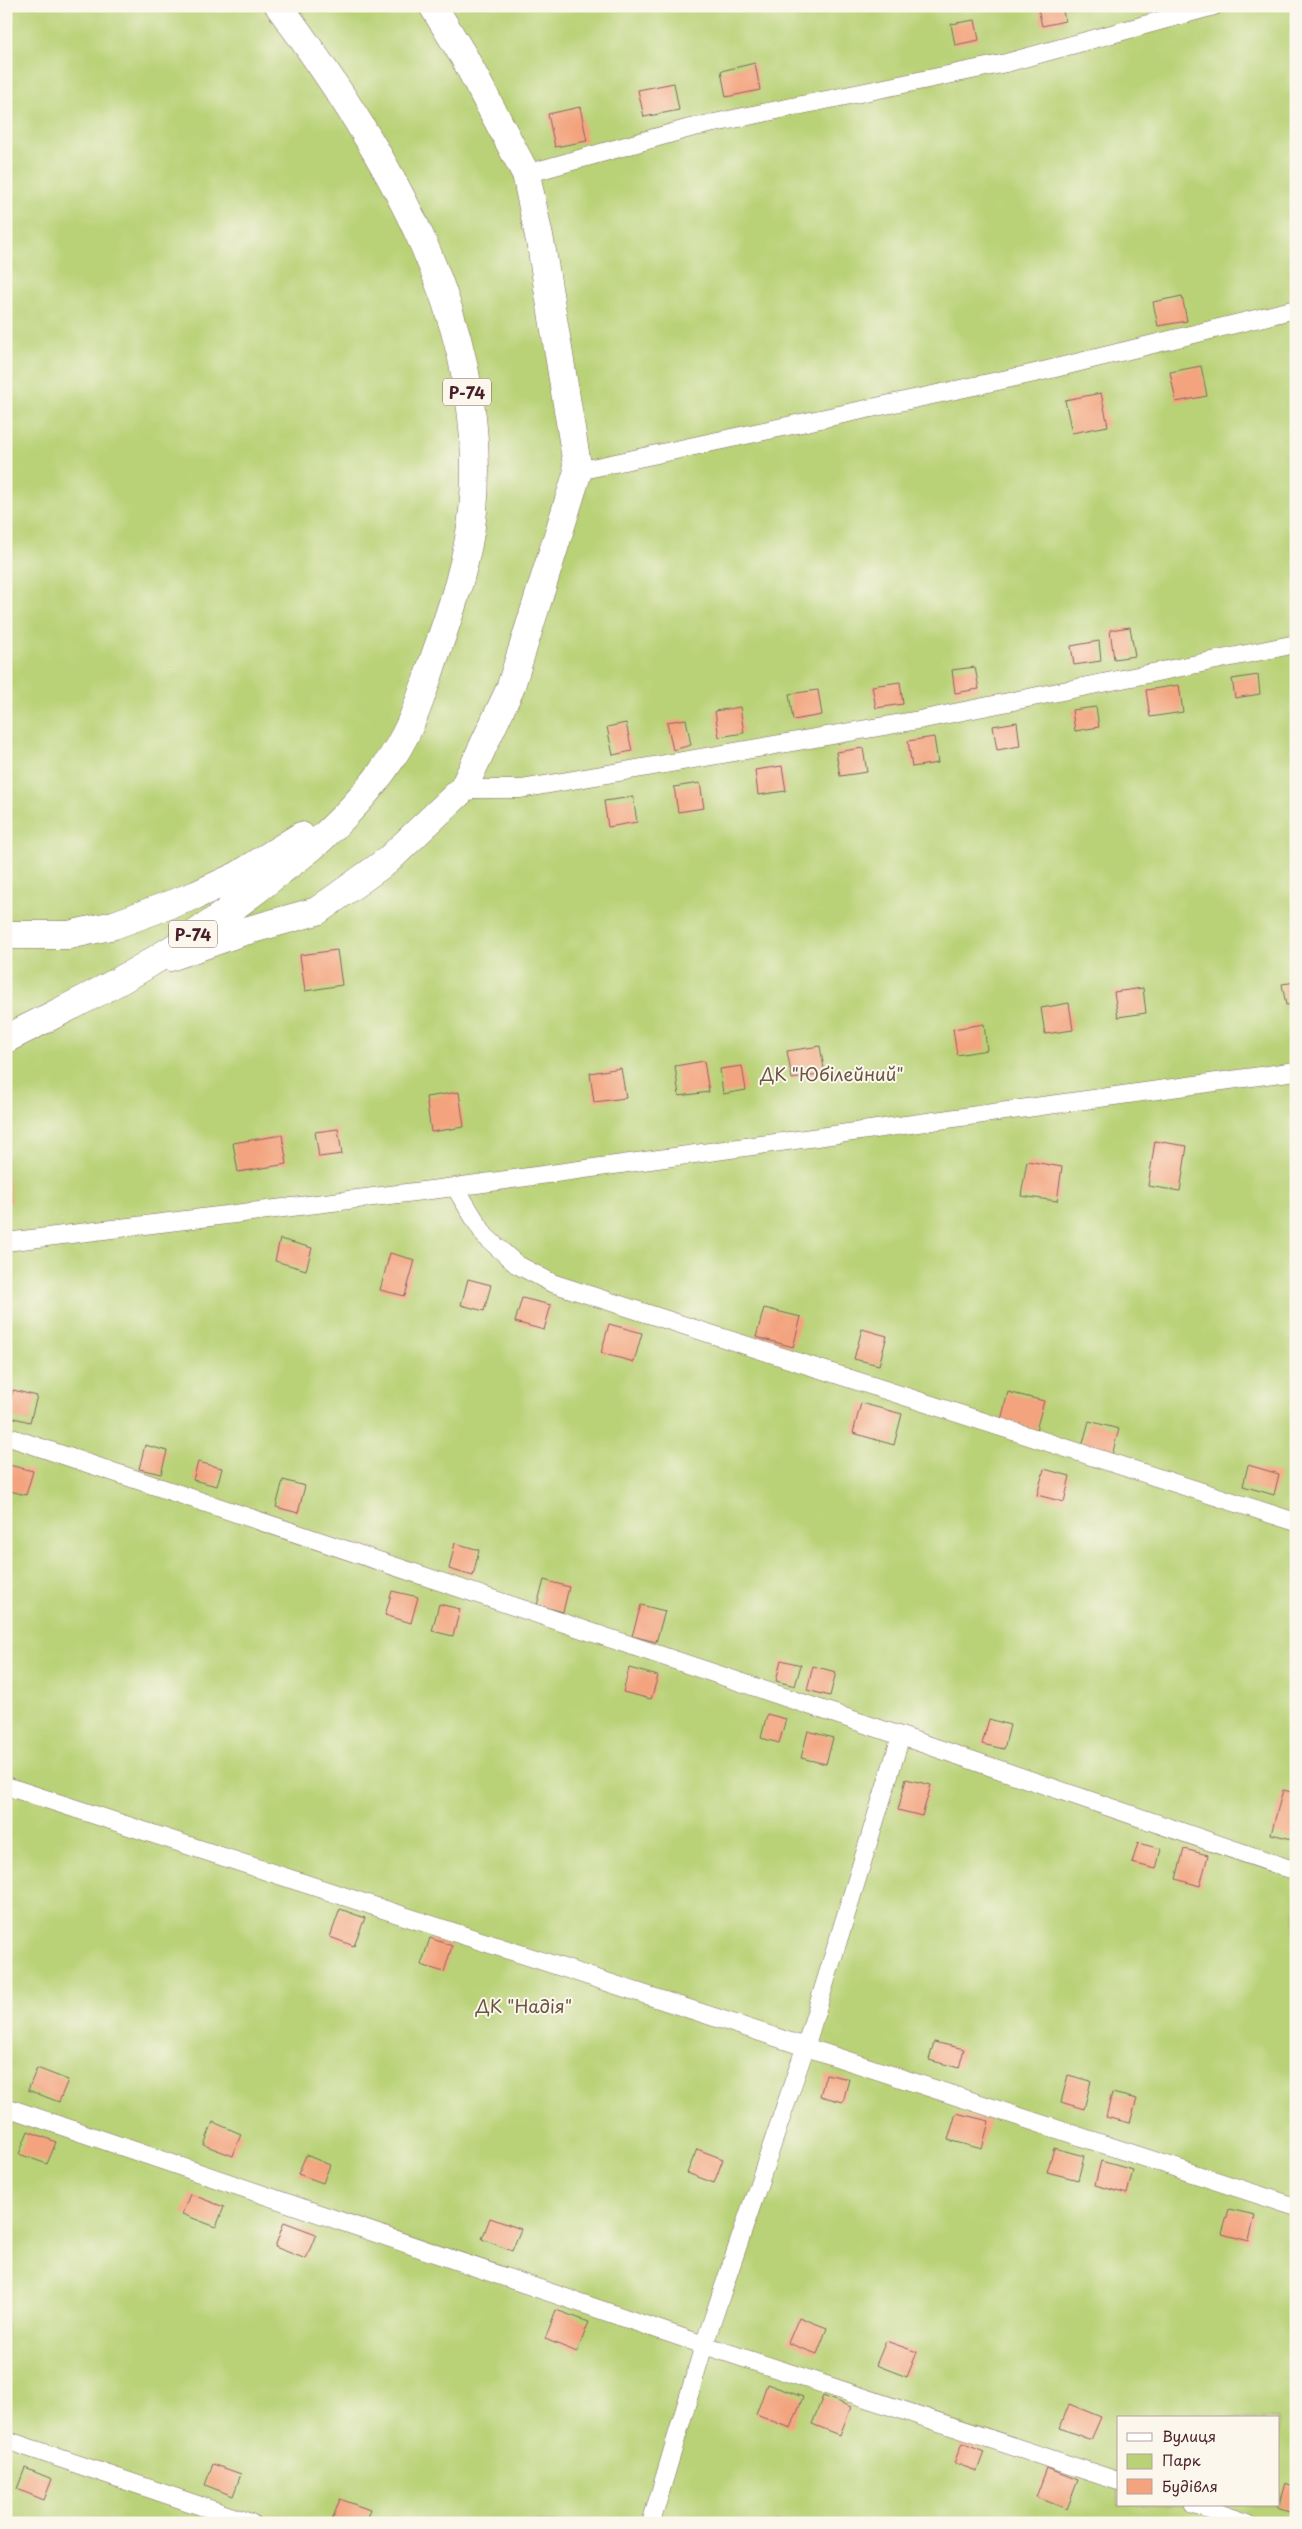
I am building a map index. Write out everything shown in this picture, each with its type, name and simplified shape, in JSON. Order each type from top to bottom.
[{"type":"main road","name":"Р-74","points":[[6,1038],[149,964],[246,898],[323,838],[359,799],[387,764],[405,735],[448,619],[466,557],[475,469],[471,419],[464,362],[432,260],[387,168],[279,6]]},
{"type":"main road","points":[[149,964],[238,933],[317,911],[387,861],[464,789],[510,690],[578,471],[542,251],[526,174],[464,57],[433,6]]},
{"type":"main road","points":[[6,935],[69,936],[160,909],[237,876],[359,799]]},
{"type":"lane","points":[[526,174],[690,128],[1006,63],[1214,6]]},
{"type":"lane","points":[[578,471],[1035,373],[1296,309]]},
{"type":"lane","points":[[464,789],[531,788],[919,720],[1296,644]]},
{"type":"lane","points":[[6,1242],[455,1187],[1296,1071]]},
{"type":"lane","points":[[455,1187],[485,1236],[516,1264],[552,1283],[1296,1522]]},
{"type":"lane","points":[[6,1436],[901,1736],[1296,1871]]},
{"type":"lane","points":[[651,2523],[704,2346],[805,2048],[901,1736]]},
{"type":"lane","points":[[6,1786],[1296,2207]]},
{"type":"lane","points":[[6,2107],[704,2346],[1117,2481]]},
{"type":"lane","points":[[6,2440],[251,2523]]},
{"type":"lane","points":[[1197,2506],[1248,2523]]},
{"type":"green space","points":[[6,6],[1296,6],[1296,2523],[6,2523]]},
{"type":"building","points":[[1062,6],[1065,21],[1042,26],[1038,8]]},
{"type":"building","points":[[975,20],[979,40],[955,45],[951,24]]},
{"type":"building","points":[[755,63],[760,90],[726,97],[721,71]]},
{"type":"building","points":[[674,83],[679,110],[644,117],[638,90]]},
{"type":"building","points":[[580,107],[587,141],[555,147],[548,114]]},
{"type":"building","points":[[1182,296],[1187,321],[1158,326],[1153,302]]},
{"type":"building","points":[[1201,366],[1207,396],[1176,402],[1170,372]]},
{"type":"building","points":[[1101,393],[1108,426],[1072,433],[1065,400]]},
{"type":"building","points":[[1130,627],[1135,656],[1114,659],[1110,630]]},
{"type":"building","points":[[1099,641],[1101,661],[1074,665],[1071,646]]},
{"type":"building","points":[[975,667],[979,689],[955,693],[952,670]]},
{"type":"building","points":[[1258,675],[1260,694],[1235,698],[1232,679]]},
{"type":"building","points":[[900,682],[903,704],[876,708],[872,686]]},
{"type":"building","points":[[1179,685],[1183,712],[1150,717],[1146,690]]},
{"type":"building","points":[[818,690],[822,715],[793,720],[789,694]]},
{"type":"building","points":[[740,707],[744,733],[719,737],[715,711]]},
{"type":"building","points":[[1096,707],[1099,727],[1075,731],[1072,710]]},
{"type":"building","points":[[686,719],[691,745],[673,750],[667,722]]},
{"type":"building","points":[[1017,722],[1020,746],[997,750],[993,726]]},
{"type":"building","points":[[626,723],[632,751],[613,755],[607,727]]},
{"type":"building","points":[[934,737],[938,763],[912,767],[908,741]]},
{"type":"building","points":[[863,748],[867,772],[840,776],[836,752]]},
{"type":"building","points":[[782,766],[786,791],[758,795],[755,770]]},
{"type":"building","points":[[700,783],[704,808],[678,812],[674,787]]},
{"type":"building","points":[[633,797],[637,822],[608,827],[604,801]]},
{"type":"building","points":[[337,950],[342,985],[305,991],[300,955]]},
{"type":"building","points":[[1296,982],[1296,1004],[1286,1005],[1282,984]]},
{"type":"building","points":[[1143,988],[1146,1013],[1118,1017],[1114,992]]},
{"type":"building","points":[[1069,1003],[1073,1030],[1045,1034],[1041,1008]]},
{"type":"building","points":[[984,1024],[987,1050],[957,1055],[953,1029]]},
{"type":"building","points":[[820,1046],[825,1074],[792,1079],[787,1051]]},
{"type":"building","points":[[704,1061],[709,1092],[679,1096],[675,1066]]},
{"type":"building","points":[[742,1066],[746,1090],[723,1094],[720,1069]]},
{"type":"building","points":[[621,1068],[626,1098],[594,1102],[590,1073]]},
{"type":"building","points":[[459,1092],[464,1127],[431,1132],[426,1097]]},
{"type":"building","points":[[338,1129],[342,1154],[319,1157],[315,1132]]},
{"type":"building","points":[[282,1135],[287,1164],[238,1172],[233,1143]]},
{"type":"building","points":[[1155,1141],[1187,1146],[1180,1191],[1148,1186]]},
{"type":"building","points":[[1027,1161],[1062,1167],[1057,1201],[1021,1196]]},
{"type":"building","points":[[6,1170],[12,1203],[6,1204]]},
{"type":"building","points":[[280,1239],[312,1248],[306,1270],[275,1261]]},
{"type":"building","points":[[390,1253],[415,1260],[405,1296],[380,1290]]},
{"type":"building","points":[[468,1279],[491,1285],[484,1311],[461,1305]]},
{"type":"building","points":[[522,1298],[551,1305],[544,1330],[515,1322]]},
{"type":"building","points":[[764,1308],[801,1317],[793,1347],[756,1337]]},
{"type":"building","points":[[609,1324],[642,1333],[634,1362],[601,1353]]},
{"type":"building","points":[[862,1329],[887,1336],[879,1365],[854,1359]]},
{"type":"building","points":[[13,1390],[37,1396],[30,1422],[6,1416]]},
{"type":"building","points":[[1008,1392],[1044,1401],[1036,1430],[1001,1420]]},
{"type":"building","points":[[861,1403],[902,1414],[894,1445],[853,1433]]},
{"type":"building","points":[[1089,1421],[1119,1429],[1112,1455],[1082,1447]]},
{"type":"building","points":[[145,1445],[167,1451],[161,1474],[139,1469]]},
{"type":"building","points":[[198,1462],[222,1468],[217,1486],[193,1480]]},
{"type":"building","points":[[9,1465],[33,1471],[26,1495],[6,1490]]},
{"type":"building","points":[[1248,1465],[1279,1474],[1274,1495],[1243,1486]]},
{"type":"building","points":[[1044,1469],[1070,1476],[1064,1502],[1037,1495]]},
{"type":"building","points":[[283,1480],[305,1486],[298,1513],[276,1507]]},
{"type":"building","points":[[455,1543],[479,1550],[473,1576],[449,1569]]},
{"type":"building","points":[[544,1580],[569,1587],[563,1612],[537,1605]]},
{"type":"building","points":[[392,1591],[418,1597],[411,1623],[385,1615]]},
{"type":"building","points":[[439,1604],[460,1609],[453,1636],[432,1631]]},
{"type":"building","points":[[641,1605],[665,1611],[656,1642],[632,1636]]},
{"type":"building","points":[[781,1660],[801,1665],[795,1686],[776,1681]]},
{"type":"building","points":[[813,1666],[836,1672],[830,1696],[807,1690]]},
{"type":"building","points":[[629,1668],[658,1676],[651,1699],[623,1692]]},
{"type":"building","points":[[767,1714],[786,1719],[779,1743],[761,1738]]},
{"type":"building","points":[[989,1719],[1010,1725],[1004,1749],[982,1744]]},
{"type":"building","points":[[808,1731],[833,1738],[826,1764],[801,1758]]},
{"type":"building","points":[[906,1779],[931,1785],[922,1816],[898,1810]]},
{"type":"building","points":[[1283,1790],[1296,1793],[1296,1840],[1271,1834]]},
{"type":"building","points":[[1138,1843],[1161,1849],[1156,1869],[1132,1863]]},
{"type":"building","points":[[1184,1849],[1208,1855],[1200,1886],[1176,1879]]},
{"type":"building","points":[[340,1909],[365,1918],[354,1946],[330,1937]]},
{"type":"building","points":[[430,1938],[452,1946],[444,1972],[421,1965]]},
{"type":"building","points":[[934,2042],[964,2049],[959,2068],[929,2060]]},
{"type":"building","points":[[37,2068],[68,2080],[59,2102],[28,2090]]},
{"type":"building","points":[[826,2074],[849,2079],[843,2102],[820,2096]]},
{"type":"building","points":[[1068,2075],[1091,2081],[1084,2109],[1061,2102]]},
{"type":"building","points":[[1112,2093],[1137,2099],[1130,2123],[1106,2117]]},
{"type":"building","points":[[956,2113],[989,2121],[982,2149],[948,2140]]},
{"type":"building","points":[[213,2122],[241,2134],[233,2156],[204,2145]]},
{"type":"building","points":[[28,2131],[56,2142],[47,2164],[19,2154]]},
{"type":"building","points":[[1054,2148],[1084,2156],[1078,2180],[1047,2172]]},
{"type":"building","points":[[697,2149],[723,2159],[714,2183],[687,2173]]},
{"type":"building","points":[[306,2155],[330,2165],[323,2183],[298,2174]]},
{"type":"building","points":[[1101,2161],[1133,2170],[1127,2194],[1095,2185]]},
{"type":"building","points":[[190,2194],[224,2207],[216,2227],[182,2214]]},
{"type":"building","points":[[1229,2209],[1255,2215],[1249,2241],[1222,2234]]},
{"type":"building","points":[[490,2218],[521,2229],[512,2251],[482,2239]]},
{"type":"building","points":[[284,2222],[316,2234],[306,2259],[275,2247]]},
{"type":"building","points":[[556,2310],[589,2322],[577,2352],[545,2339]]},
{"type":"building","points":[[799,2317],[827,2328],[817,2354],[788,2343]]},
{"type":"building","points":[[886,2341],[917,2352],[907,2377],[876,2365]]},
{"type":"building","points":[[767,2384],[803,2397],[791,2428],[756,2415]]},
{"type":"building","points":[[823,2396],[851,2407],[840,2435],[812,2424]]},
{"type":"building","points":[[1069,2404],[1101,2417],[1091,2440],[1060,2428]]},
{"type":"building","points":[[962,2443],[984,2452],[977,2471],[954,2463]]},
{"type":"building","points":[[213,2464],[241,2474],[233,2496],[205,2485]]},
{"type":"building","points":[[25,2468],[52,2479],[44,2500],[17,2489]]},
{"type":"building","points":[[1047,2468],[1078,2480],[1067,2509],[1036,2497]]},
{"type":"building","points":[[1285,2483],[1296,2487],[1296,2513],[1278,2507],[1280,2506]]},
{"type":"building","points":[[340,2499],[370,2510],[365,2523],[331,2523]]},
{"type":"park label","name":"ДК \"Юбілейний\"","points":[[832,1073]]},
{"type":"park label","name":"ДК \"Надія\"","points":[[524,2005]]}]
